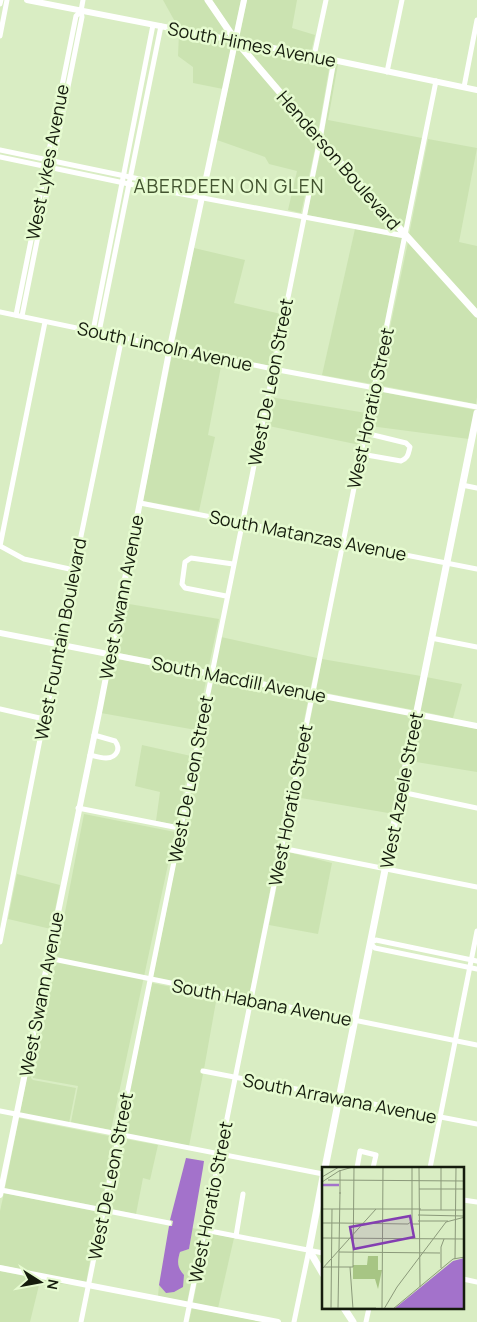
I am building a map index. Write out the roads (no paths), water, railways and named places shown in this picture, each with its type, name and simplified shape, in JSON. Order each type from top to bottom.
[{"type":"main road","name":"Henderson Boulevard","points":[[208,0],[236,40],[320,139],[477,314]]},
{"type":"main road","name":"West Azeele Street","points":[[325,1167],[477,413]]},
{"type":"main road","points":[[322,1180],[309,1250],[322,1272]]},
{"type":"main road","points":[[345,1310],[353,1322]]},
{"type":"street","points":[[0,4],[1,0]]},
{"type":"street","points":[[0,36],[6,0]]},
{"type":"street","name":"South Himes Avenue","points":[[27,0],[236,40],[477,90]]},
{"type":"street","name":"West Lykes Avenue","points":[[16,315],[82,17],[83,0]]},
{"type":"street","name":"West Swann Avenue","points":[[1,1192],[94,735],[170,347],[244,0]]},
{"type":"street","points":[[314,56],[326,0]]},
{"type":"street","points":[[387,72],[402,0]]},
{"type":"street","points":[[464,87],[477,20]]},
{"type":"street","points":[[126,183],[124,175],[153,25]]},
{"type":"street","points":[[96,332],[126,183],[130,176],[161,26]]},
{"type":"street","name":"West De Leon Street","points":[[81,1322],[179,828],[320,139],[334,60]]},
{"type":"street","name":"West Horatio Street","points":[[186,1322],[436,81]]},
{"type":"street","points":[[0,150],[197,191],[202,196]]},
{"type":"street","points":[[0,157],[406,236]]},
{"type":"street","name":"West Lykes Avenue","points":[[22,316],[49,167]]},
{"type":"street","name":"South Lincoln Avenue","points":[[0,312],[272,369],[375,387],[477,408]]},
{"type":"street","points":[[45,322],[0,546],[24,559],[74,570]]},
{"type":"street","name":"West Fountain Boulevard","points":[[0,942],[44,719],[62,645],[74,570],[122,337]]},
{"type":"street","points":[[361,454],[401,461],[406,459],[410,447],[406,443],[365,433]]},
{"type":"street","points":[[462,485],[477,488]]},
{"type":"street","name":"South Matanzas Avenue","points":[[140,503],[477,569]]},
{"type":"street","points":[[226,596],[185,588],[182,584],[185,562],[190,558],[233,564]]},
{"type":"street","name":"South Macdill Avenue","points":[[0,633],[477,726]]},
{"type":"street","points":[[431,638],[477,647]]},
{"type":"street","points":[[0,709],[44,719]]},
{"type":"street","points":[[90,755],[108,758],[114,756],[118,751],[119,746],[116,740],[94,735]]},
{"type":"street","points":[[401,792],[477,808]]},
{"type":"street","points":[[78,808],[179,828]]},
{"type":"street","points":[[281,848],[477,887]]},
{"type":"street","points":[[430,1167],[470,967],[474,961],[477,931]]},
{"type":"street","points":[[474,961],[376,940],[370,943],[375,948],[477,969]]},
{"type":"street","name":"South Habana Avenue","points":[[48,958],[477,1045]]},
{"type":"street","name":"South Arrawana Avenue","points":[[203,1071],[477,1124]]},
{"type":"street","points":[[0,1112],[322,1175]]},
{"type":"street","points":[[357,1167],[360,1151],[376,1155],[373,1167]]},
{"type":"street","points":[[1,1192],[169,1223]]},
{"type":"street","points":[[236,1236],[243,1194]]},
{"type":"street","points":[[464,1200],[477,1202]]},
{"type":"street","points":[[205,1230],[322,1253]]},
{"type":"street","points":[[294,1322],[309,1250]]},
{"type":"street","points":[[0,1268],[278,1322]]},
{"type":"street","points":[[464,1279],[477,1282]]},
{"type":"district","name":"ABERDEEN ON GLEN","points":[[229,186]]}]
